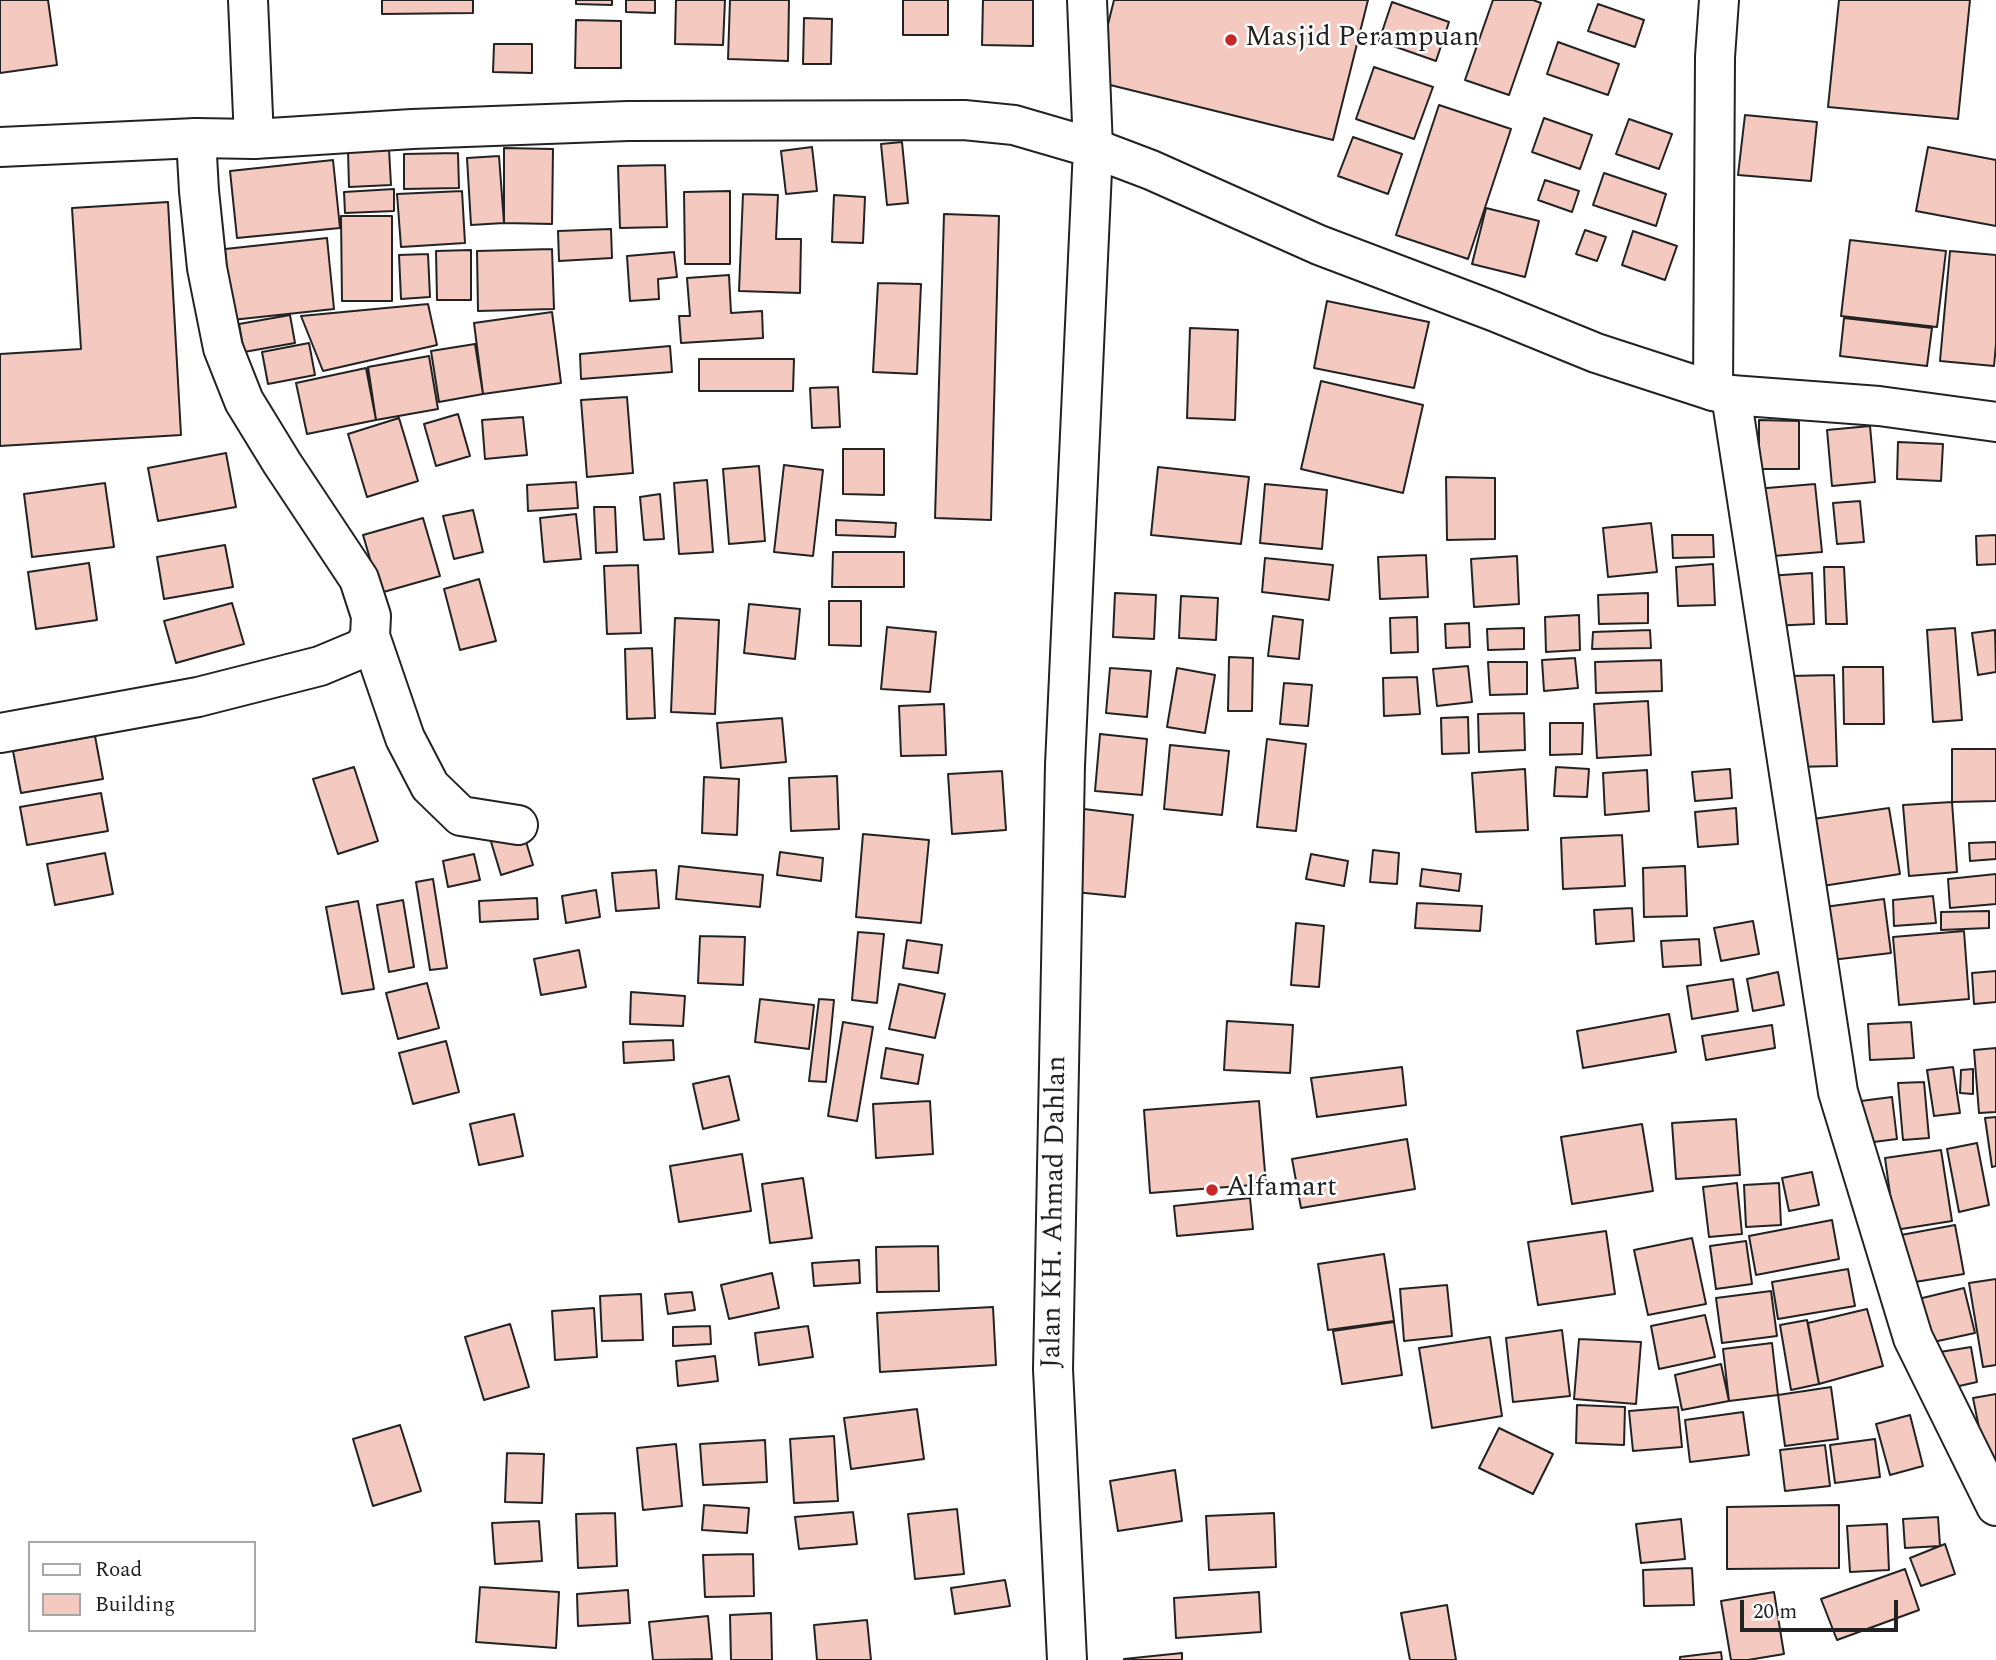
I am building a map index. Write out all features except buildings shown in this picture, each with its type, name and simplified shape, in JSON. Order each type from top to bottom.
[{"type":"street","points":[[248,0],[254,139]]},
{"type":"street","name":"Jalan KH. Ahmad Dahlan","points":[[1067,1660],[1053,1369],[1065,765],[1093,148],[1087,0]]},
{"type":"street","points":[[1719,0],[1715,57],[1722,393],[1838,1092],[1913,1338],[1996,1506]]},
{"type":"street","points":[[0,147],[196,138],[254,139],[412,129],[628,121],[964,120],[1014,125],[1093,148],[1151,170],[1319,245],[1596,353],[1722,393],[1879,405],[1996,422]]},
{"type":"street","points":[[196,138],[207,268],[223,348],[244,401],[359,579],[371,617],[370,636],[405,738],[430,786],[461,816],[518,825]]},
{"type":"street","points":[[0,733],[198,697],[320,666],[363,648],[370,636]]},
{"type":"place","name":"Masjid Perampuan","points":[[1231,40]]},
{"type":"place","name":"Alfamart","points":[[1212,1190]]}]
